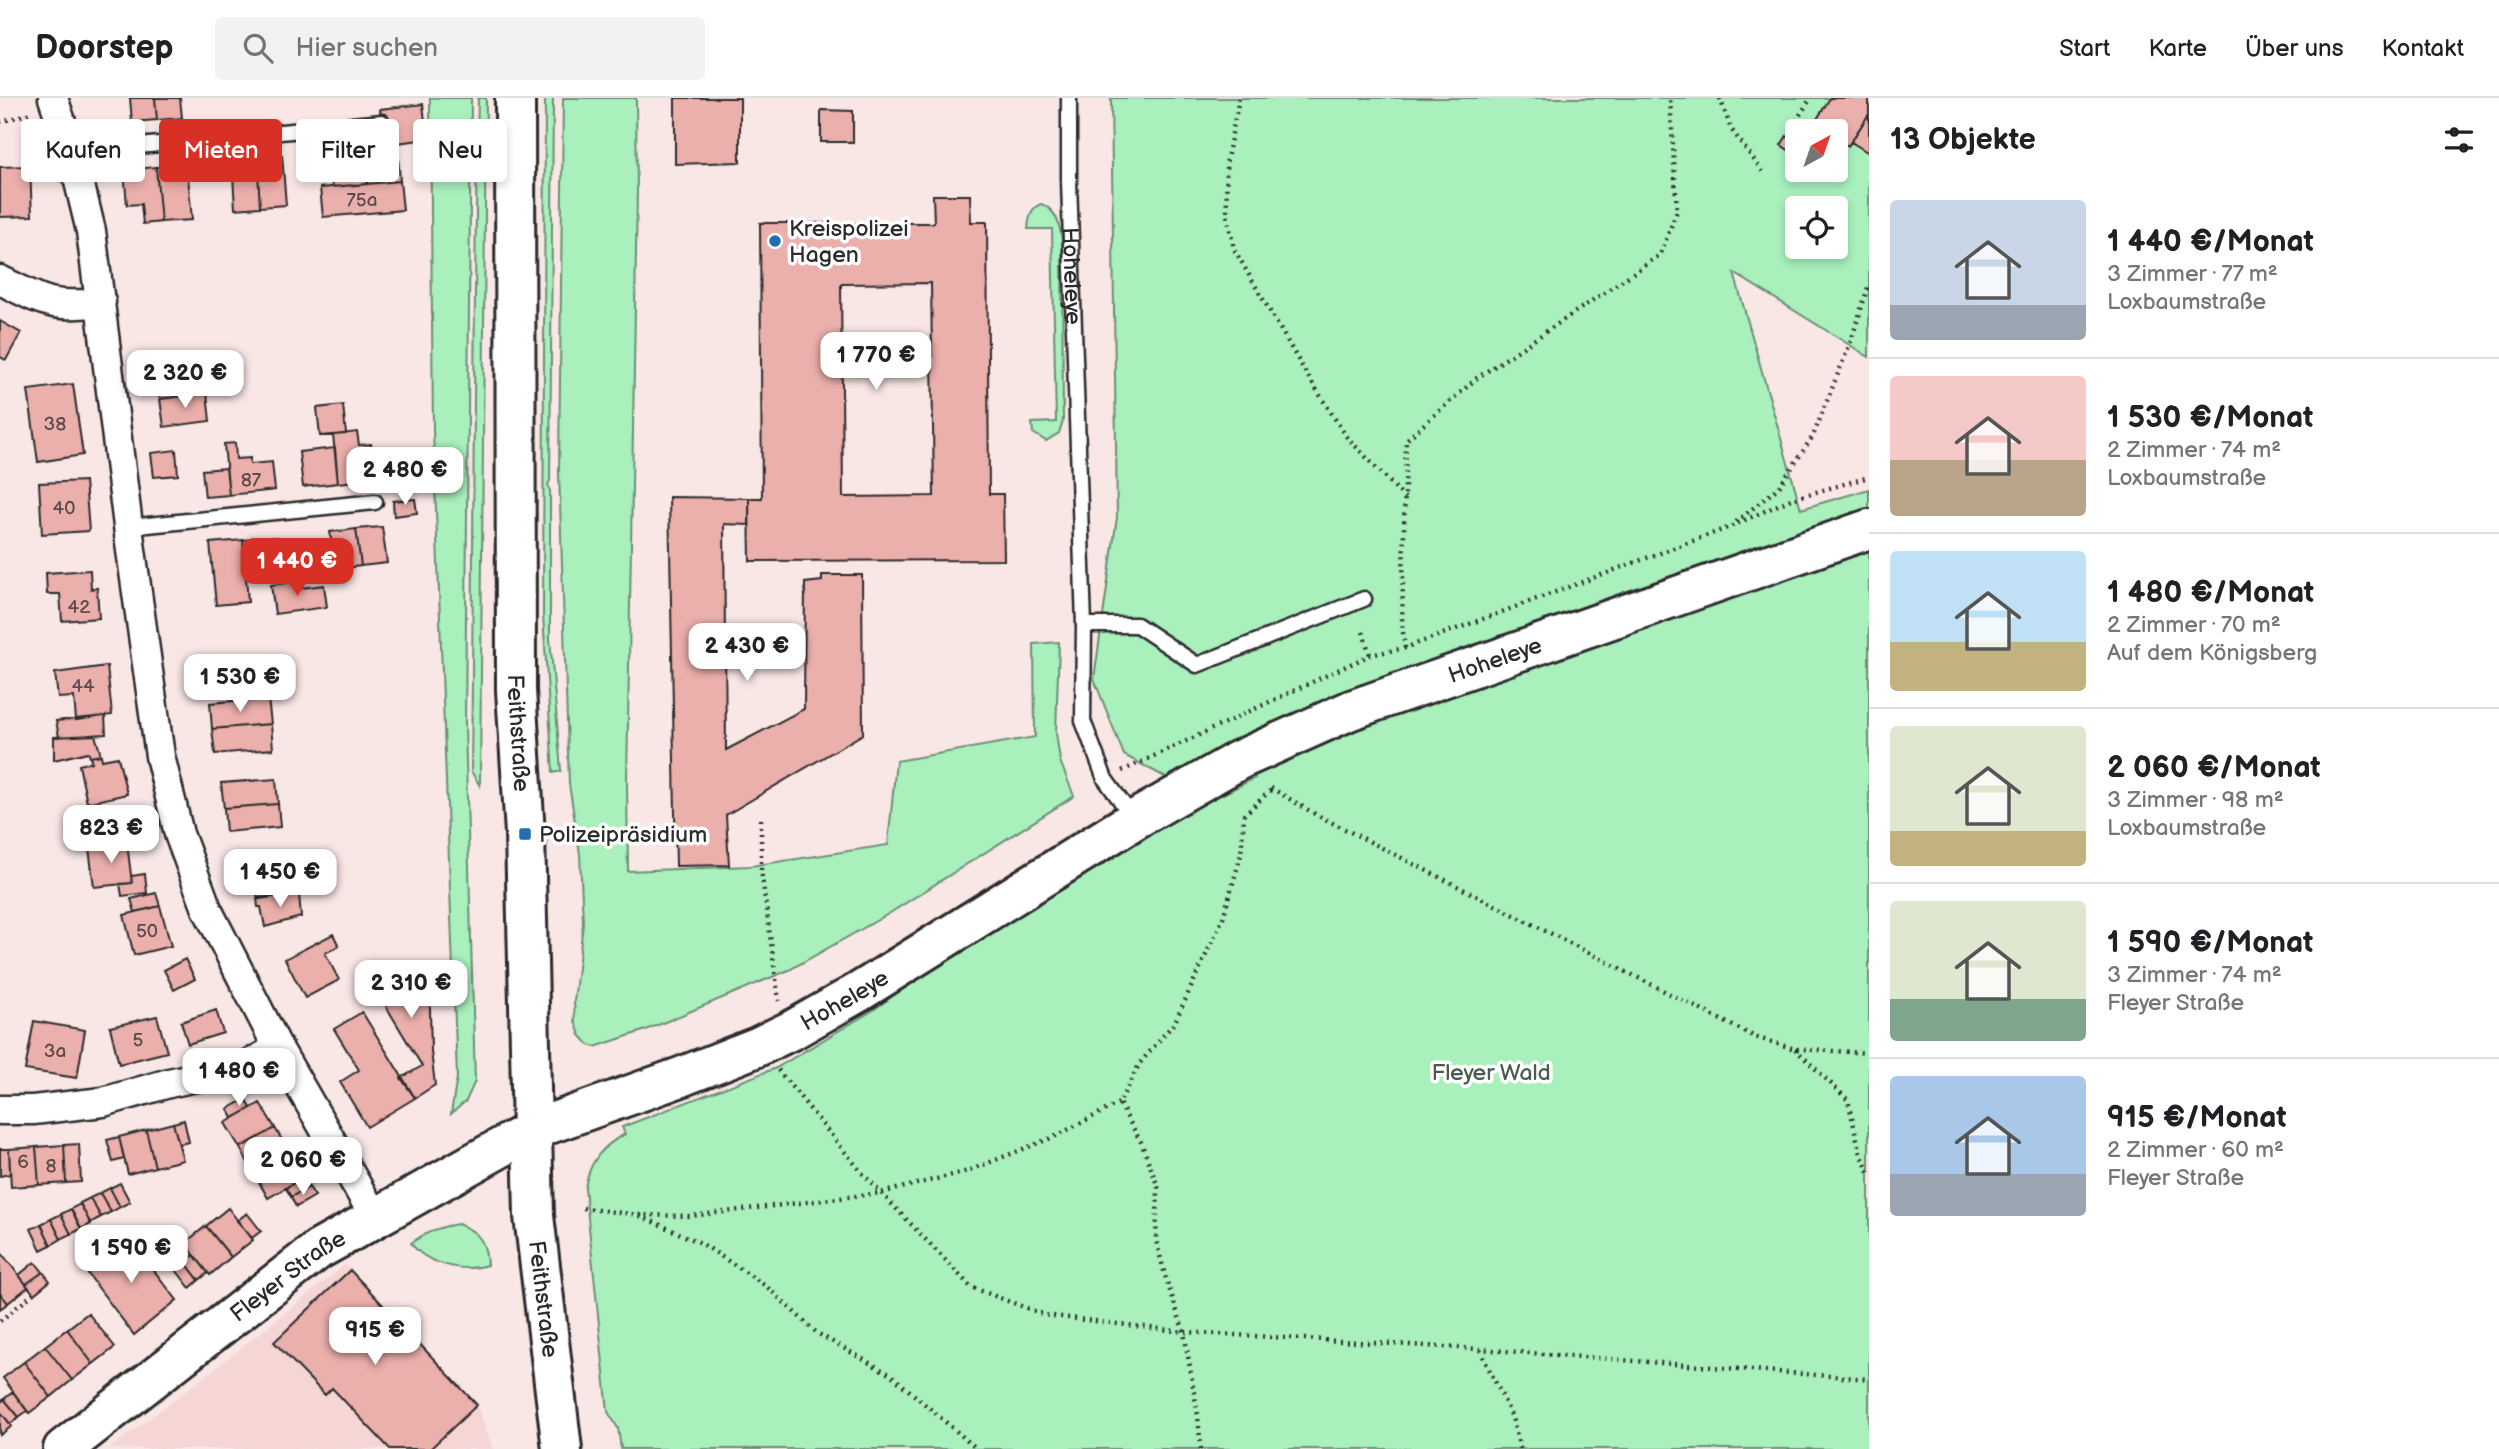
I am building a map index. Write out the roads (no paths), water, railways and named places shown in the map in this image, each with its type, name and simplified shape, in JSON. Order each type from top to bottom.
[{"type":"street","points":[[53,98],[60,119]]},
{"type":"street","name":"Feithstraße","points":[[515,98],[516,690],[525,834],[534,1216],[562,1449]]},
{"type":"street","points":[[79,182],[92,231],[128,527],[160,756],[179,834],[207,909],[278,1048],[376,1219]]},
{"type":"street","points":[[0,280],[52,304],[73,306],[100,302]]},
{"type":"street","name":"Hoheleye","points":[[532,1130],[606,1105],[757,1047],[794,1029],[859,992],[1134,820],[1238,760],[1351,710],[1869,529]]},
{"type":"street","points":[[0,1111],[103,1102],[169,1083],[246,1066],[278,1048]]},
{"type":"street","name":"Fleyer Straße","points":[[63,1449],[318,1251],[532,1130]]},
{"type":"lane","name":"Hoheleye","points":[[1069,98],[1069,180],[1084,625],[1083,721],[1104,779],[1134,820]]},
{"type":"lane","points":[[145,145],[296,130]]},
{"type":"lane","points":[[128,527],[375,502]]},
{"type":"lane","points":[[1084,625],[1137,625],[1197,665],[1364,599]]},
{"type":"place","name":"Kreispolizei Hagen","points":[[775,241]]},
{"type":"place","name":"Polizeipräsidium","points":[[525,834]]},
{"type":"park label","name":"Fleyer Wald","points":[[1491,1072]]}]
